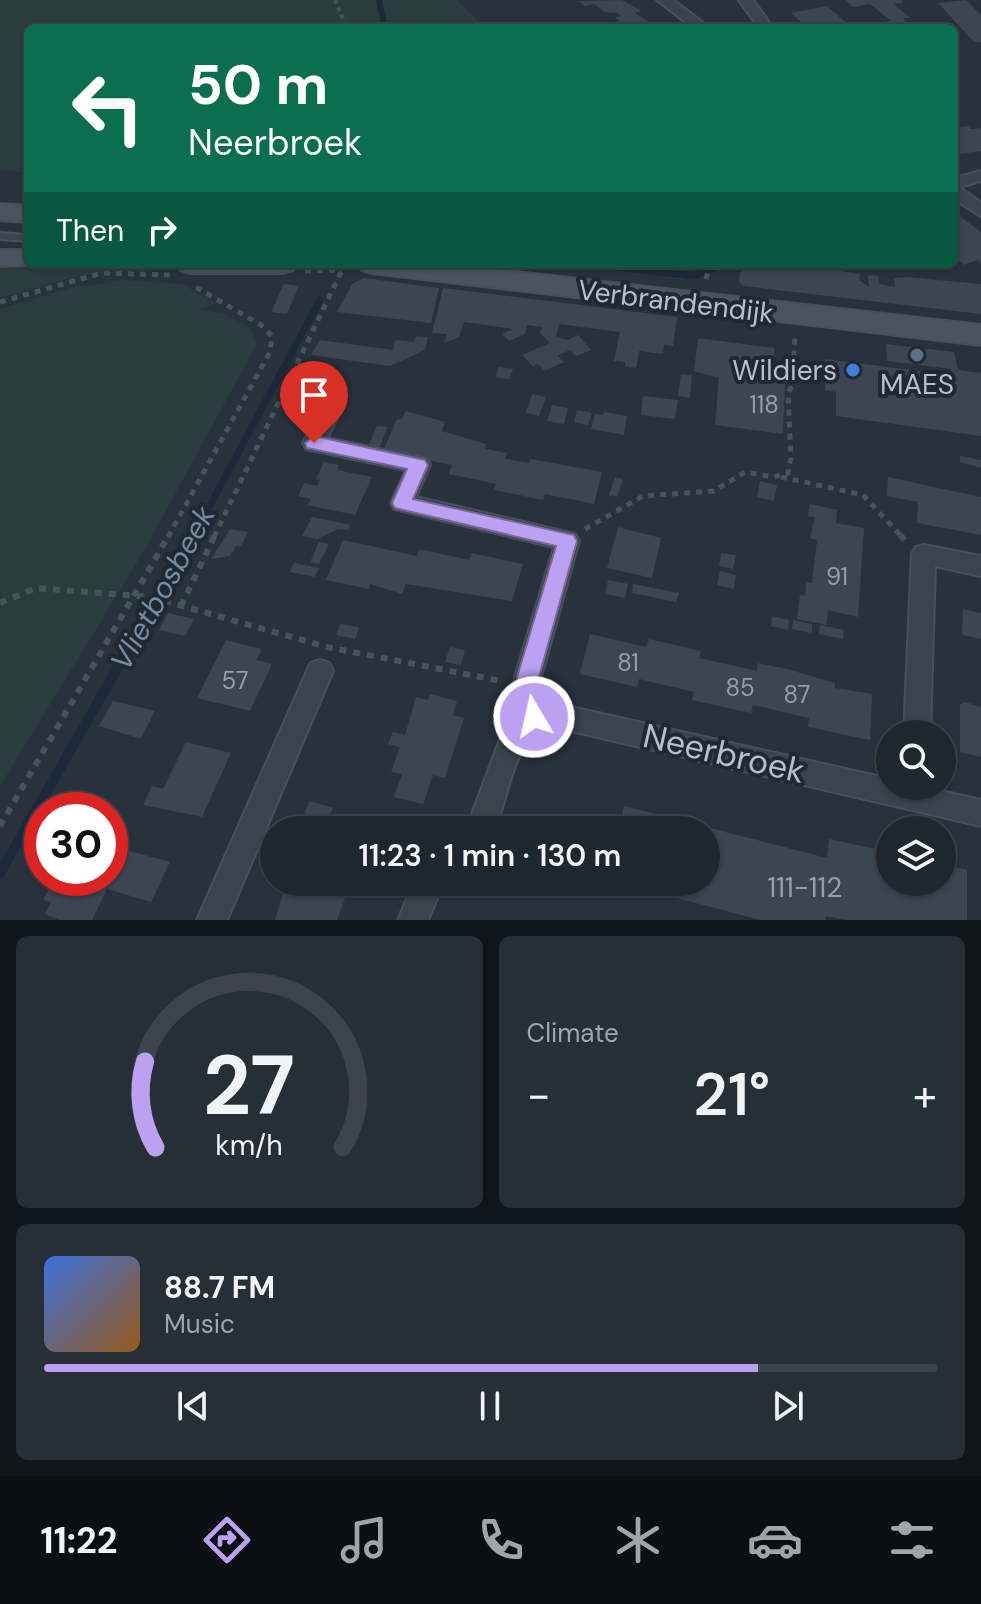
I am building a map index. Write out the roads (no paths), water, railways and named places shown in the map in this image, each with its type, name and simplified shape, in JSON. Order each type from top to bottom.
[{"type":"main road","points":[[0,212],[24,214]]},
{"type":"main road","points":[[0,258],[24,258]]},
{"type":"main road","points":[[184,273],[239,268]]},
{"type":"main road","name":"Verbrandendijk","points":[[405,268],[981,335]]},
{"type":"street","points":[[664,0],[697,24]]},
{"type":"street","points":[[746,0],[763,24]]},
{"type":"street","points":[[958,182],[981,176]]},
{"type":"street","points":[[958,194],[981,211]]},
{"type":"street","points":[[329,412],[314,443],[419,465],[402,503],[567,541],[528,677],[527,693],[534,717],[520,726],[510,742],[488,816]]},
{"type":"street","points":[[918,720],[924,554],[981,566]]},
{"type":"street","points":[[212,920],[320,671]]},
{"type":"street","name":"Neerbroek","points":[[534,717],[554,715],[876,783]]},
{"type":"street","name":"Neerbroek","points":[[942,800],[981,813]]},
{"type":"street","points":[[413,920],[423,896]]},
{"type":"lane","points":[[0,236],[24,238]]},
{"type":"waterway","points":[[379,0],[384,24]]},
{"type":"waterway","points":[[624,268],[693,276],[714,268]]},
{"type":"waterway","name":"Vlietbosbeek","points":[[193,537],[320,300]]},
{"type":"waterway","name":"Vlietbosbeek","points":[[0,873],[194,535]]},
{"type":"place","name":"MAES","points":[[917,355]]},
{"type":"place","name":"Wildiers","points":[[853,370]]}]
